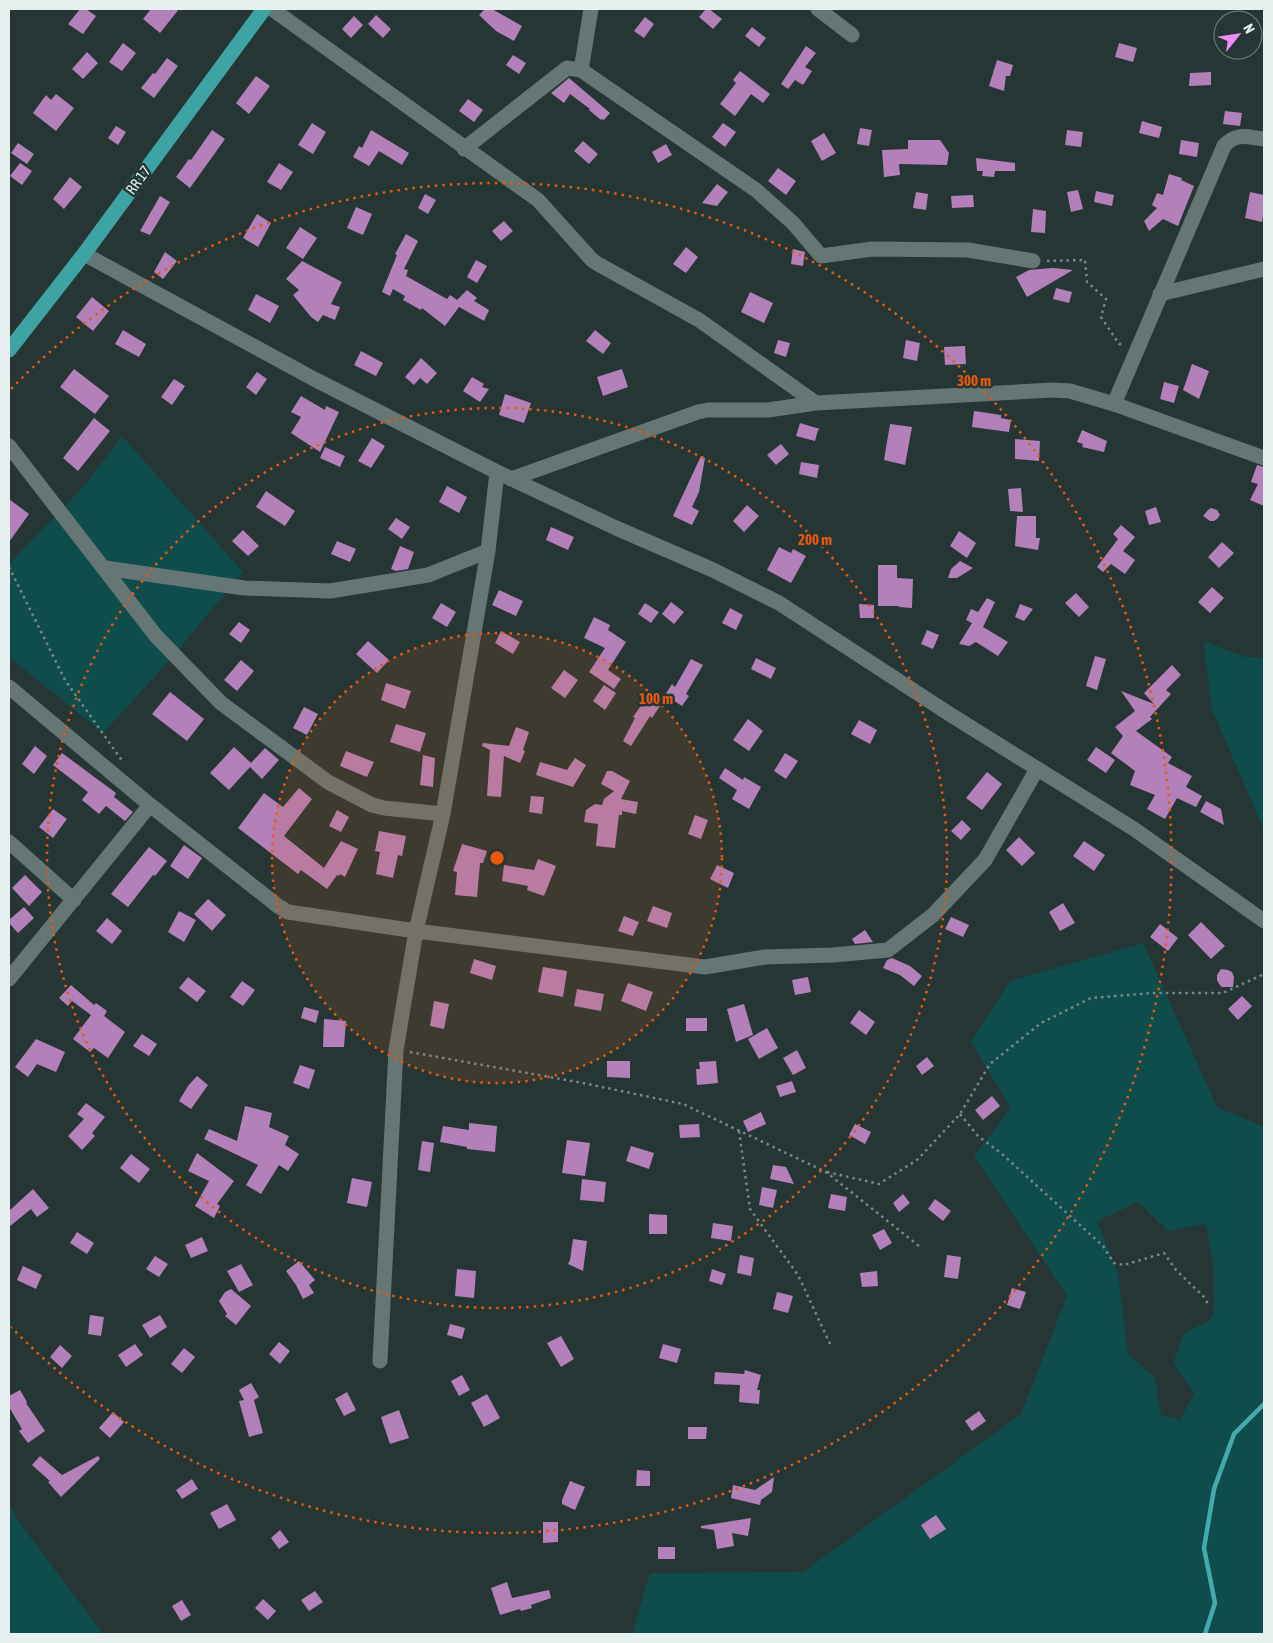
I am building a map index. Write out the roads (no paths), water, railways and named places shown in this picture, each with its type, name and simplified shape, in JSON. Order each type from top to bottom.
[{"type":"main road","name":"RR 17","points":[[9,350],[84,254],[264,9]]},
{"type":"street","points":[[272,9],[464,149],[538,200],[592,260],[604,269],[699,320],[816,403]]},
{"type":"street","points":[[581,70],[591,9]]},
{"type":"street","points":[[818,9],[852,35]]},
{"type":"street","points":[[464,149],[567,68],[581,70],[756,190],[793,223],[821,256],[872,249],[968,250],[1033,261]]},
{"type":"street","points":[[1114,404],[1224,146],[1230,140],[1237,137],[1264,139]]},
{"type":"street","points":[[84,254],[314,379],[504,476],[713,570],[779,603],[943,710],[1140,833],[1264,921]]},
{"type":"street","points":[[1160,294],[1264,269]]},
{"type":"street","points":[[504,476],[698,412],[719,409],[768,410],[816,403],[1053,390],[1070,391],[1114,404],[1264,458]]},
{"type":"street","points":[[9,446],[166,646],[221,703],[328,782],[384,808],[443,814]]},
{"type":"street","points":[[380,1361],[396,1050],[416,932],[443,814],[488,551],[504,476]]},
{"type":"street","points":[[105,568],[244,588],[330,591],[428,575],[488,551]]},
{"type":"street","points":[[9,687],[150,805],[288,912],[416,932],[705,967],[765,957],[833,956],[888,950],[932,915],[985,860],[1037,769]]},
{"type":"street","points":[[9,979],[150,805]]},
{"type":"street","points":[[9,842],[74,900]]},
{"type":"waterway","points":[[1205,1634],[1215,1603],[1204,1548],[1214,1489],[1234,1434],[1264,1404]]}]
